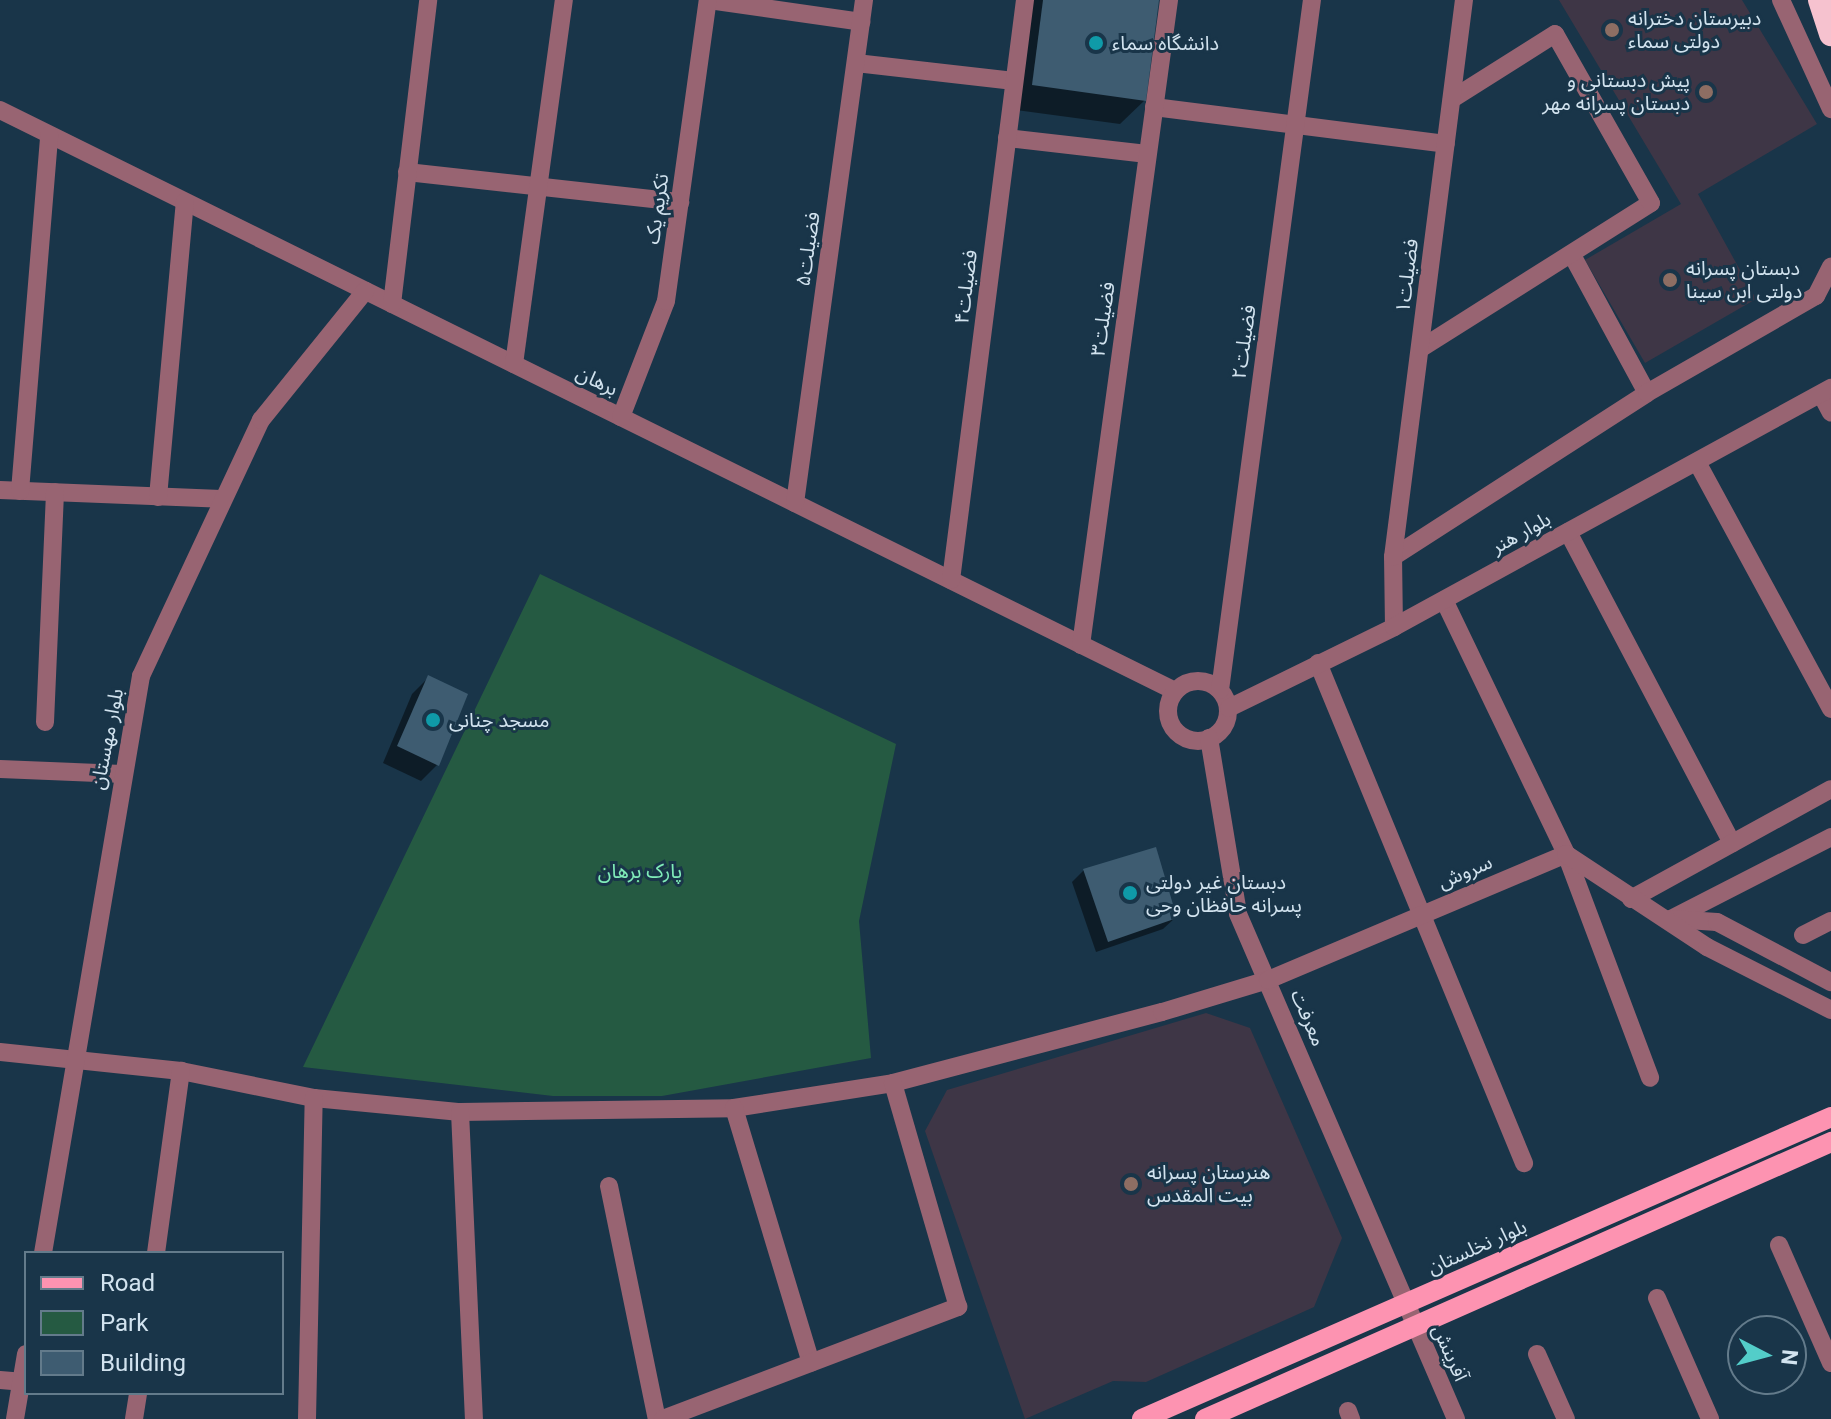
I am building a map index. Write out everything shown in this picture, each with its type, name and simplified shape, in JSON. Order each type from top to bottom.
[{"type":"highway","points":[[1821,0],[1831,12]]},
{"type":"highway","points":[[1821,0],[1831,34]]},
{"type":"main road","name":"بلوار نخلستان","points":[[1142,1419],[1831,1117]]},
{"type":"main road","points":[[1205,1419],[1831,1142]]},
{"type":"street","points":[[392,304],[428,0]]},
{"type":"street","points":[[514,364],[564,0]]},
{"type":"street","points":[[709,0],[861,22]]},
{"type":"street","name":"تکریم یک","points":[[621,417],[666,301],[709,0]]},
{"type":"street","name":"فضیلت۵","points":[[795,503],[864,0]]},
{"type":"street","name":"فضیلت۴","points":[[951,580],[1025,0]]},
{"type":"street","name":"فضیلت۳","points":[[1081,645],[1169,0]]},
{"type":"street","name":"فضیلت۲","points":[[1220,690],[1312,0]]},
{"type":"street","name":"فضیلت۱","points":[[1394,627],[1393,557],[1464,0]]},
{"type":"street","points":[[1781,0],[1831,109]]},
{"type":"street","points":[[1420,349],[1651,203],[1555,34],[1452,99]]},
{"type":"street","points":[[856,63],[1014,81]]},
{"type":"street","points":[[1154,107],[1446,144]]},
{"type":"street","name":"برهان","points":[[0,110],[1175,691]]},
{"type":"street","points":[[20,491],[49,135]]},
{"type":"street","points":[[1007,138],[1147,154]]},
{"type":"street","points":[[407,172],[680,202]]},
{"type":"street","points":[[158,497],[185,202]]},
{"type":"street","points":[[1572,255],[1647,393]]},
{"type":"street","points":[[1393,557],[1647,393],[1816,296],[1831,267]]},
{"type":"street","name":"بلوار مهستان","points":[[43,1251],[141,676],[221,499],[261,420],[365,291]]},
{"type":"street","points":[[1826,391],[1831,413]]},
{"type":"street","name":"بلوار هنر","points":[[1229,708],[1394,627],[1826,391]]},
{"type":"street","points":[[1697,462],[1831,709]]},
{"type":"street","points":[[0,490],[221,499]]},
{"type":"street","points":[[45,722],[55,492]]},
{"type":"street","points":[[1568,532],[1732,843]]},
{"type":"street","points":[[1444,600],[1566,854],[1650,1078]]},
{"type":"street","points":[[1318,663],[1524,1163]]},
{"type":"street","points":[[1192,681],[1220,690],[1229,708],[1226,724],[1209,738],[1189,741],[1173,729],[1168,710],[1175,691],[1192,681]]},
{"type":"street","name":"معرفت","points":[[1209,738],[1238,914],[1404,1305]]},
{"type":"street","points":[[0,769],[122,774]]},
{"type":"street","points":[[1631,899],[1831,789]]},
{"type":"street","points":[[1671,919],[1831,837]]},
{"type":"street","points":[[1566,854],[1631,899],[1671,919],[1707,947],[1831,1010]]},
{"type":"street","name":"سروش","points":[[0,1052],[75,1057],[181,1071],[314,1098],[460,1112],[734,1108],[893,1083],[1268,980],[1566,854]]},
{"type":"street","points":[[1671,919],[1717,922],[1831,982]]},
{"type":"street","points":[[1803,935],[1831,921]]},
{"type":"street","points":[[156,1251],[181,1071]]},
{"type":"street","points":[[676,1417],[958,1307],[893,1083]]},
{"type":"street","points":[[307,1419],[314,1098]]},
{"type":"street","points":[[734,1108],[811,1363]]},
{"type":"street","points":[[460,1112],[474,1419]]},
{"type":"street","points":[[609,1186],[657,1419]]},
{"type":"street","points":[[1779,1245],[1831,1363]]},
{"type":"street","points":[[1657,1298],[1710,1419]]},
{"type":"street","name":"آفرینش","points":[[1404,1305],[1456,1419]]},
{"type":"street","points":[[1537,1354],[1566,1419]]},
{"type":"street","points":[[15,1419],[24,1365]]},
{"type":"street","points":[[0,1380],[21,1382]]},
{"type":"street","points":[[134,1419],[138,1395]]},
{"type":"shaded area","points":[[1559,0],[1742,0],[1817,124],[1698,194],[1756,299],[1645,363],[1585,260],[1681,204]]},
{"type":"shaded area","name":"هنرستان پسرانه بیت المقدس","points":[[1206,1013],[1250,1028],[1342,1238],[1314,1307],[1146,1382],[1113,1381],[1025,1419],[925,1131],[947,1090]]},
{"type":"green space","name":"پارک برهان","points":[[540,574],[896,744],[859,921],[871,1058],[662,1096],[553,1096],[303,1067]]},
{"type":"building","name":"دانشگاه سماء","points":[[1043,0],[1159,0],[1146,101],[1032,85]]},
{"type":"building","name":"مسجد چنانی","points":[[428,675],[468,694],[439,766],[397,746]]},
{"type":"building","name":"دبستان غیر دولتی پسرانه حافظان وحی","points":[[1156,847],[1177,918],[1108,942],[1083,869]]},
{"type":"place","name":"دبیرستان دخترانه دولتی سماء","points":[[1612,30]]},
{"type":"place","name":"دانشگاه سماء","points":[[1096,43]]},
{"type":"place","name":"پیش دبستانی و دبستان پسرانه مهر","points":[[1706,92]]},
{"type":"place","name":"دبستان پسرانه دولتی ابن سینا","points":[[1670,280]]},
{"type":"place","name":"مسجد چنانی","points":[[433,720]]},
{"type":"place","name":"دبستان غیر دولتی پسرانه حافظان وحی","points":[[1130,893]]},
{"type":"place","name":"هنرستان پسرانه بیت المقدس","points":[[1131,1184]]}]
